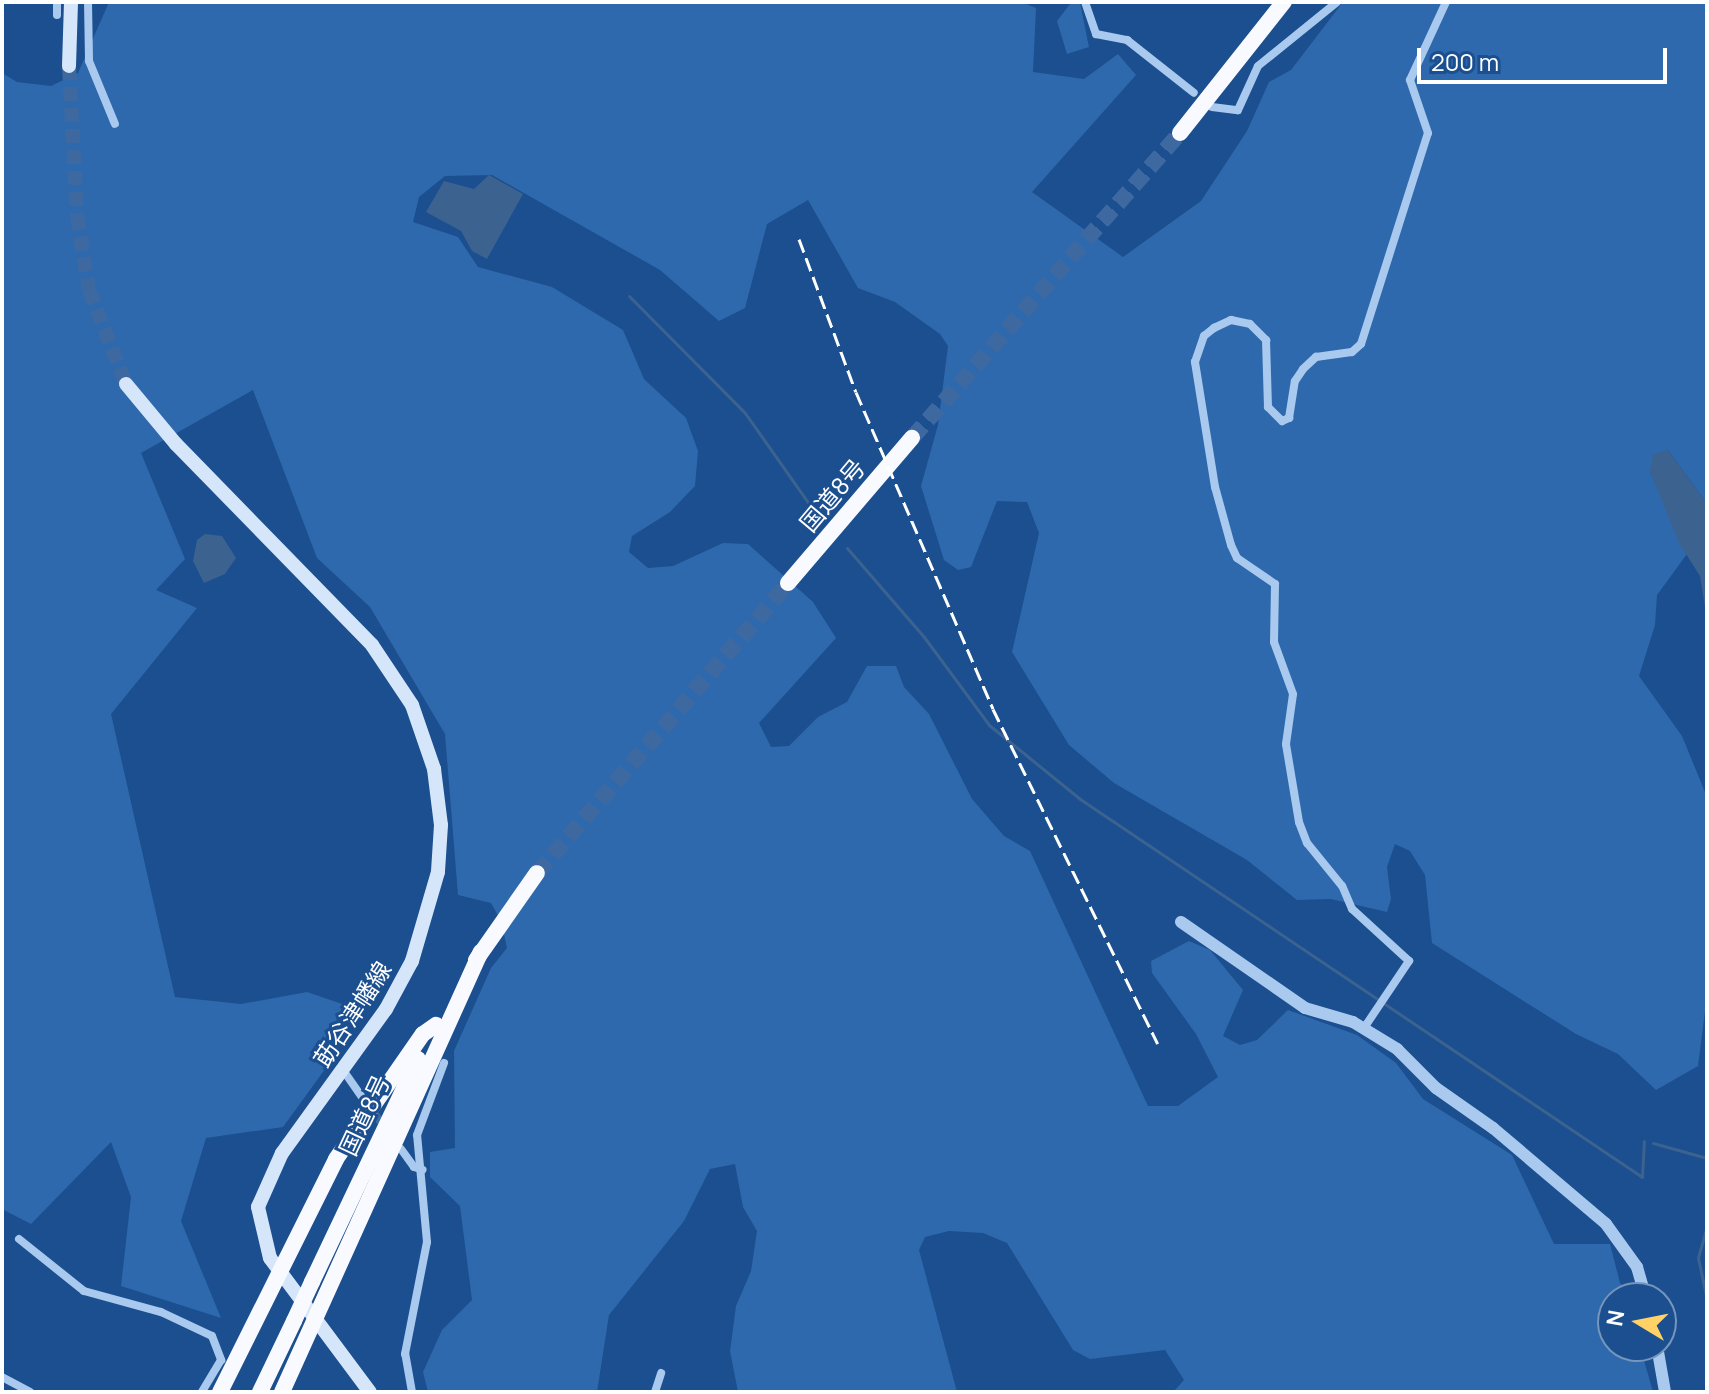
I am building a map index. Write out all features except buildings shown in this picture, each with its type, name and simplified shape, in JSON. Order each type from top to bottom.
[{"type":"highway","points":[[1180,133],[1284,2]]},
{"type":"highway","name":"国道8号","points":[[788,583],[912,438]]},
{"type":"highway","name":"国道8号","points":[[260,1392],[436,1025],[481,952],[537,873]]},
{"type":"highway","points":[[285,1386],[316,1323],[420,1077],[481,952]]},
{"type":"highway","points":[[220,1392],[336,1159],[423,1034],[436,1025]]},
{"type":"main road","points":[[69,66],[71,2]]},
{"type":"main road","name":"莇谷津幡線","points":[[126,384],[176,444],[372,645],[412,705],[434,769],[441,825],[429,915],[386,1009],[282,1153],[260,1196],[257,1221],[281,1274],[370,1392]]},
{"type":"street","points":[[57,2],[57,15]]},
{"type":"street","points":[[88,2],[89,61],[115,124]]},
{"type":"street","points":[[1085,2],[1096,34],[1127,40],[1194,93]]},
{"type":"street","points":[[1212,107],[1238,110],[1258,66],[1337,2]]},
{"type":"street","points":[[1364,1028],[1409,961],[1352,909],[1342,886],[1307,843],[1299,822],[1286,744],[1293,694],[1274,642],[1275,584],[1237,558],[1231,545],[1212,472],[1195,362],[1204,336],[1214,328],[1231,320],[1250,324],[1266,340],[1268,407],[1282,421],[1289,418],[1295,381],[1303,369],[1316,357],[1352,352],[1361,344],[1428,133],[1410,80],[1446,2]]},
{"type":"street","points":[[1181,922],[1305,1008],[1364,1028],[1606,1224],[1637,1267],[1641,1282]]},
{"type":"street","points":[[412,1392],[405,1354],[427,1242],[423,1170],[417,1135],[444,1063]]},
{"type":"street","points":[[343,1070],[361,1096]]},
{"type":"street","points":[[401,1149],[414,1167],[423,1170]]},
{"type":"street","points":[[19,1239],[84,1291],[161,1312],[212,1336],[221,1360],[202,1392]]},
{"type":"street","points":[[1660,1362],[1665,1392]]},
{"type":"street","points":[[655,1392],[661,1373]]},
{"type":"street","points":[[2,1377],[30,1392]]},
{"type":"shaded area","points":[[109,2],[1021,2],[1036,8],[1033,72],[1084,79],[1118,54],[1136,75],[1032,192],[1123,257],[1201,201],[1247,131],[1269,82],[1291,70],[1343,2],[1707,2],[1707,504],[1668,450],[1650,471],[1687,554],[1657,595],[1655,625],[1639,676],[1682,736],[1707,797],[1707,996],[1698,1066],[1656,1090],[1618,1054],[1576,1034],[1432,943],[1425,875],[1410,851],[1395,844],[1387,867],[1391,899],[1387,912],[1331,899],[1297,900],[1247,860],[1114,783],[1069,745],[1012,652],[1039,533],[1027,502],[997,501],[971,567],[958,570],[944,560],[921,486],[938,425],[948,346],[940,334],[895,302],[858,288],[808,200],[767,224],[745,308],[719,321],[660,270],[492,175],[445,176],[419,197],[413,222],[458,237],[478,267],[552,287],[623,330],[644,379],[686,418],[698,451],[695,486],[670,512],[632,536],[629,552],[648,568],[673,566],[723,543],[748,544],[813,602],[836,638],[759,723],[771,747],[789,746],[818,717],[847,702],[867,666],[896,666],[904,687],[929,714],[972,799],[1004,836],[1030,851],[1148,1106],[1178,1106],[1218,1077],[1196,1034],[1152,973],[1151,961],[1189,941],[1210,950],[1243,990],[1223,1036],[1240,1045],[1257,1040],[1288,1010],[1357,1035],[1396,1063],[1423,1099],[1512,1155],[1554,1244],[1610,1244],[1620,1282],[1597,1282],[1597,1362],[1645,1362],[1653,1392],[1173,1392],[1184,1380],[1165,1350],[1090,1359],[1073,1350],[1007,1243],[983,1233],[949,1231],[925,1237],[919,1250],[957,1392],[738,1392],[730,1351],[736,1306],[751,1271],[757,1231],[743,1207],[735,1164],[710,1169],[684,1221],[609,1315],[597,1392],[428,1392],[423,1372],[442,1330],[472,1300],[460,1206],[430,1177],[430,1152],[455,1148],[454,1051],[491,968],[507,948],[501,921],[491,903],[458,895],[445,734],[370,607],[317,558],[253,390],[141,453],[185,559],[156,590],[197,608],[111,714],[175,997],[241,1004],[307,992],[348,1006],[336,1054],[283,1127],[206,1138],[181,1221],[221,1318],[121,1286],[131,1197],[111,1142],[31,1224],[2,1209],[2,73],[17,82],[51,86],[78,73]]},
{"type":"shaded area","points":[[1080,3],[1089,47],[1067,54],[1057,21],[1070,4]]},
{"type":"shaded area","points":[[489,175],[523,194],[487,259],[472,251],[461,231],[426,212],[444,181],[474,189]]},
{"type":"shaded area","points":[[1668,450],[1707,504],[1707,620],[1700,576],[1679,543],[1650,471],[1653,454]]},
{"type":"shaded area","points":[[205,534],[222,536],[236,558],[225,574],[204,583],[193,561],[197,540]]},
{"type":"waterway","points":[[629,296],[745,413],[812,508]]},
{"type":"waterway","points":[[847,548],[924,637],[989,725],[1080,799],[1642,1177],[1644,1141]]},
{"type":"waterway","points":[[1653,1143],[1707,1158]]},
{"type":"waterway","points":[[1707,1226],[1698,1258],[1707,1300]]},
{"type":"tunnel","points":[[69,66],[77,216],[89,290],[126,384]]},
{"type":"tunnel","points":[[912,438],[1180,133]]},
{"type":"tunnel","points":[[537,873],[788,583]]},
{"type":"tunnel","points":[[361,1096],[386,1129]]},
{"type":"railway","points":[[799,239],[856,392],[993,709],[1158,1044]]}]
